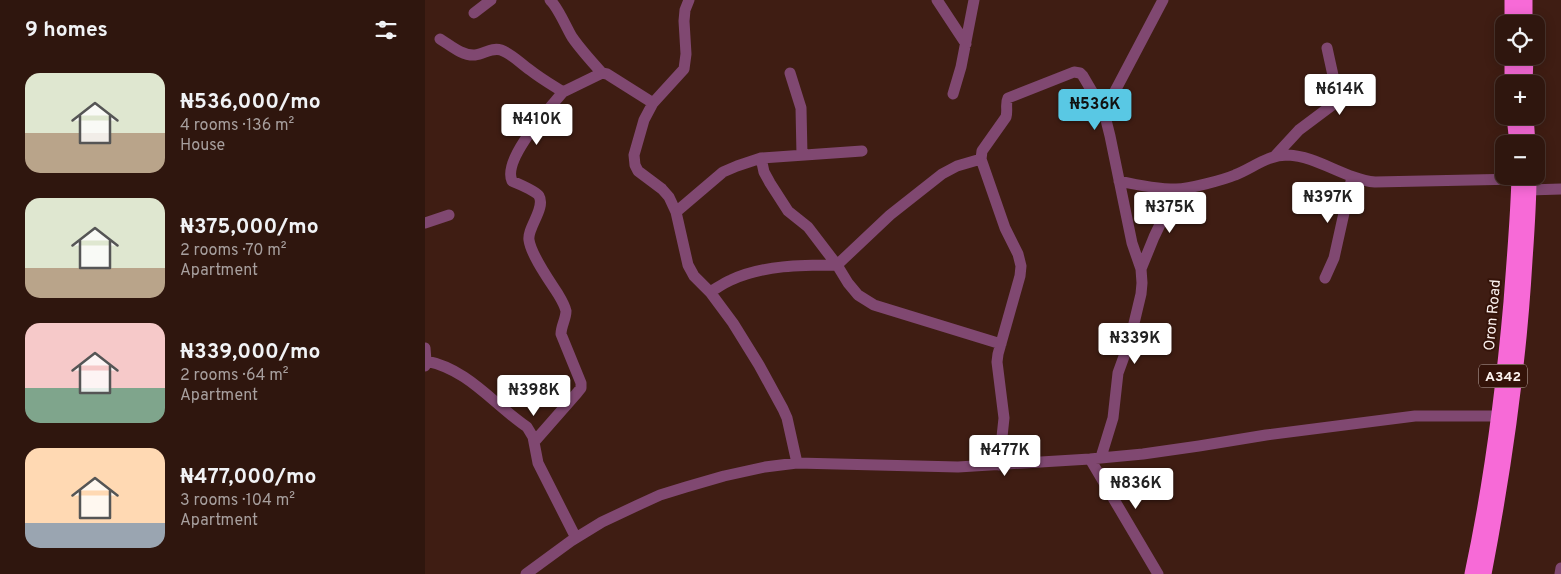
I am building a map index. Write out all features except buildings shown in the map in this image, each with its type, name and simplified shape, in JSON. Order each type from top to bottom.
[{"type":"highway","points":[[1512,0],[1512,15]]},
{"type":"highway","points":[[1525,0],[1525,15]]},
{"type":"highway","name":"Oron Road","points":[[1472,574],[1499,416],[1516,238],[1523,185]]},
{"type":"highway","name":"A342","points":[[1484,574],[1497,500],[1517,361],[1523,298],[1524,185]]},
{"type":"street","points":[[474,13],[491,0]]},
{"type":"street","points":[[552,0],[572,37],[602,73],[607,74],[653,103]]},
{"type":"street","points":[[689,0],[685,10],[684,21],[686,54],[684,69],[653,103],[644,120],[634,155],[635,165],[638,171],[665,193],[675,212],[688,264],[694,276],[710,292],[733,323],[783,409],[791,431],[797,463]]},
{"type":"street","points":[[937,0],[966,44]]},
{"type":"street","points":[[953,94],[966,44],[974,0]]},
{"type":"street","points":[[1104,112],[1163,0]]},
{"type":"street","points":[[439,39],[470,55],[499,49],[510,54],[531,71],[563,92]]},
{"type":"street","points":[[1275,156],[1299,130],[1335,104],[1335,89],[1327,48]]},
{"type":"street","points":[[999,464],[1004,418],[997,362],[1021,266],[1018,254],[1005,228],[981,159],[982,152],[1005,117],[1008,98],[1074,72],[1080,73],[1104,112],[1132,243],[1141,269],[1141,294],[1130,340],[1119,373],[1113,418],[1096,458]]},
{"type":"street","points":[[534,442],[581,388],[581,383],[561,334],[561,326],[566,311],[535,256],[529,240],[529,232],[535,223],[541,202],[540,196],[512,181],[510,171],[531,130],[563,92],[602,73]]},
{"type":"street","points":[[790,73],[801,108],[802,155]]},
{"type":"street","points":[[675,212],[723,172],[761,158],[862,150]]},
{"type":"street","points":[[1119,180],[1177,189],[1226,178],[1265,159],[1288,155],[1300,157],[1363,181],[1495,180]]},
{"type":"street","points":[[761,158],[764,172],[769,182],[788,210],[809,227],[837,265],[848,284],[858,295],[874,304],[1001,344]]},
{"type":"street","points":[[710,292],[731,280],[753,272],[809,265],[837,265],[889,216],[942,174],[957,166],[981,159]]},
{"type":"street","points":[[1325,278],[1334,258],[1352,177]]},
{"type":"street","points":[[1542,185],[1561,190]]},
{"type":"street","points":[[1141,269],[1177,189]]},
{"type":"street","points":[[425,223],[449,215]]},
{"type":"street","points":[[425,348],[426,364],[447,366],[467,377],[527,427],[533,436],[538,463],[576,538]]},
{"type":"street","points":[[526,574],[602,522],[659,495],[724,476],[765,467],[797,463],[958,467],[1096,458],[1143,454],[1266,435],[1415,416],[1499,416]]},
{"type":"street","points":[[1096,458],[1158,574]]},
{"type":"street","points":[[1560,574],[1561,568]]}]
